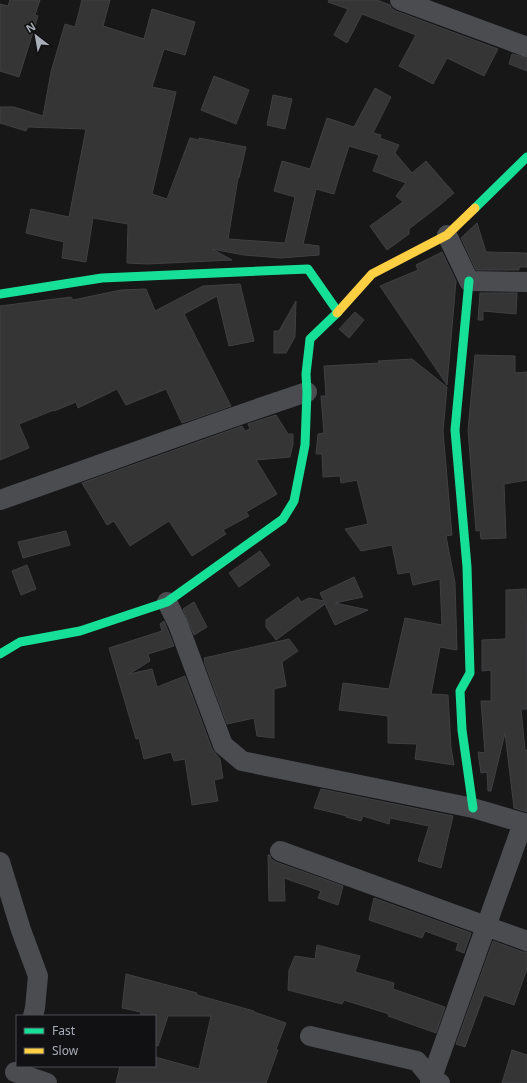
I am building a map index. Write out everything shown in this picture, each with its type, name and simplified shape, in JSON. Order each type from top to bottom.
[{"type":"street","points":[[400,0],[527,47]]},
{"type":"street","points":[[0,654],[20,642],[80,631],[167,602],[283,519],[294,501],[305,445],[307,392],[306,374],[310,339],[338,312],[372,274],[447,235],[527,157]]},
{"type":"street","points":[[447,235],[469,281],[455,430],[467,567],[470,673],[460,690],[462,730],[472,808]]},
{"type":"street","points":[[0,294],[102,278],[308,269],[338,312]]},
{"type":"street","points":[[469,281],[527,282]]},
{"type":"street","points":[[0,500],[307,392]]},
{"type":"street","points":[[167,602],[178,624],[223,745],[242,761],[472,808],[525,823],[486,925],[433,1081]]},
{"type":"street","points":[[280,851],[527,941]]},
{"type":"street","points":[[0,862],[21,930],[38,976],[33,1015]]},
{"type":"street","points":[[310,1036],[417,1061],[433,1081]]},
{"type":"street","points":[[14,1073],[47,1083]]},
{"type":"building","points":[[10,0],[40,0],[35,15],[38,16],[19,77],[0,71],[0,4],[8,6]]},
{"type":"building","points":[[82,0],[110,0],[103,26],[144,39],[152,9],[195,22],[185,55],[164,49],[152,87],[176,92],[152,194],[167,199],[190,138],[199,140],[199,138],[246,147],[238,178],[228,239],[285,243],[295,197],[274,191],[282,161],[310,169],[327,118],[354,127],[375,88],[391,97],[373,133],[381,135],[380,138],[399,145],[395,153],[412,173],[426,161],[454,193],[409,229],[409,234],[387,250],[370,226],[403,202],[396,196],[406,183],[373,171],[379,155],[349,146],[334,194],[316,189],[303,244],[319,246],[319,255],[281,258],[244,255],[212,249],[232,260],[147,264],[127,263],[128,224],[93,218],[86,262],[62,258],[64,242],[26,233],[31,209],[69,217],[86,129],[28,127],[26,131],[0,123],[0,107],[14,107],[43,116],[51,72],[65,24],[75,27]]},
{"type":"building","points":[[329,0],[377,0],[390,5],[391,8],[396,11],[498,49],[484,76],[447,58],[433,84],[399,66],[416,35],[362,14],[347,43],[334,35],[348,9],[328,2]]},
{"type":"building","points":[[512,54],[527,58],[527,71],[509,64]]},
{"type":"building","points":[[214,76],[249,90],[236,124],[201,110]]},
{"type":"building","points":[[273,95],[292,99],[285,129],[267,125]]},
{"type":"building","points":[[477,223],[486,252],[527,253],[527,267],[519,267],[519,270],[476,270],[461,238]]},
{"type":"building","points":[[442,252],[456,281],[447,385],[380,286],[418,270],[416,265]]},
{"type":"building","points":[[240,284],[254,341],[229,346],[217,296],[184,314],[231,406],[182,423],[166,389],[126,405],[117,389],[78,408],[76,402],[19,424],[29,448],[0,460],[0,306],[71,297],[73,300],[121,290],[146,289],[155,311],[203,286]]},
{"type":"building","points":[[480,293],[517,293],[516,314],[483,311],[483,320],[478,320]]},
{"type":"building","points":[[296,301],[295,337],[286,353],[274,353],[274,331],[279,331]]},
{"type":"building","points":[[355,312],[364,320],[349,338],[339,329]]},
{"type":"building","points":[[475,355],[515,356],[515,373],[527,372],[527,480],[504,484],[506,538],[481,539],[480,530],[476,531],[468,430]]},
{"type":"building","points":[[412,359],[447,387],[443,431],[452,535],[446,536],[455,583],[457,650],[440,647],[431,694],[448,695],[451,748],[454,765],[415,759],[417,744],[388,743],[388,716],[339,710],[343,683],[389,689],[405,618],[442,625],[440,579],[413,585],[410,572],[398,574],[392,545],[361,551],[345,529],[368,524],[357,480],[341,483],[340,476],[323,477],[322,454],[316,454],[318,434],[324,433],[321,396],[326,396],[324,366],[380,363],[378,361]]},
{"type":"building","points":[[276,415],[288,434],[293,434],[293,444],[290,457],[256,460],[277,494],[246,512],[249,516],[223,530],[226,534],[192,556],[169,521],[130,546],[114,521],[107,525],[82,483],[242,426],[245,431],[250,429],[248,424]]},
{"type":"building","points":[[66,531],[70,545],[23,558],[18,542]]},
{"type":"building","points":[[260,551],[270,565],[239,587],[229,573]]},
{"type":"building","points":[[27,565],[36,589],[21,595],[12,571]]},
{"type":"building","points":[[354,577],[363,597],[335,603],[368,610],[335,625],[325,604],[276,640],[266,627],[266,620],[298,597],[301,602],[309,598],[324,601],[320,593]]},
{"type":"building","points":[[526,589],[527,709],[521,709],[525,750],[527,750],[527,812],[514,808],[505,733],[491,791],[488,791],[487,772],[481,773],[478,752],[485,753],[481,701],[491,701],[491,670],[482,671],[482,640],[506,639],[506,590]]},
{"type":"building","points":[[194,602],[207,627],[194,635],[183,609]]},
{"type":"building","points":[[164,621],[174,646],[148,654],[150,661],[129,674],[152,669],[157,687],[185,676],[212,749],[220,759],[223,778],[214,780],[218,801],[192,805],[185,759],[174,761],[171,752],[144,759],[139,738],[136,739],[109,648],[162,631],[160,624]]},
{"type":"building","points":[[289,639],[298,651],[282,662],[286,686],[274,689],[274,738],[257,736],[254,718],[227,724],[204,658]]},
{"type":"building","points":[[321,789],[453,816],[441,868],[418,861],[429,826],[390,818],[389,824],[363,816],[361,821],[314,808]]},
{"type":"building","points":[[268,855],[270,855],[271,859],[276,862],[343,886],[338,905],[318,898],[321,891],[284,878],[285,901],[269,901]]},
{"type":"building","points":[[374,898],[471,933],[464,953],[456,950],[458,943],[425,931],[422,938],[369,920]]},
{"type":"building","points":[[493,941],[523,952],[527,952],[527,969],[514,1005],[484,995],[465,1047],[456,1044]]},
{"type":"building","points":[[317,945],[360,956],[355,972],[394,983],[393,989],[445,1007],[436,1033],[388,1016],[389,1014],[344,1000],[342,1004],[288,990],[289,970],[295,956],[315,959]]},
{"type":"building","points":[[126,974],[197,993],[197,995],[254,1011],[286,1023],[276,1049],[278,1050],[266,1083],[116,1083],[120,1067],[156,1067],[156,1057],[199,1069],[211,1016],[168,1016],[158,1046],[156,1045],[156,1015],[140,1015],[141,1012],[122,1008]]},
{"type":"building","points":[[512,1050],[527,1055],[527,1083],[502,1083]]},
{"type":"traffic: fast","points":[[475,208],[527,157]]},
{"type":"traffic: fast","points":[[0,294],[102,278],[308,269],[338,312]]},
{"type":"traffic: fast","points":[[469,281],[455,430],[467,567],[470,673],[460,691],[462,730],[473,808]]},
{"type":"traffic: fast","points":[[0,654],[20,642],[80,631],[167,602],[283,519],[294,501],[305,445],[307,392],[306,374],[310,339],[337,313]]},
{"type":"traffic: slow","points":[[337,313],[372,274],[447,235],[475,208]]}]
